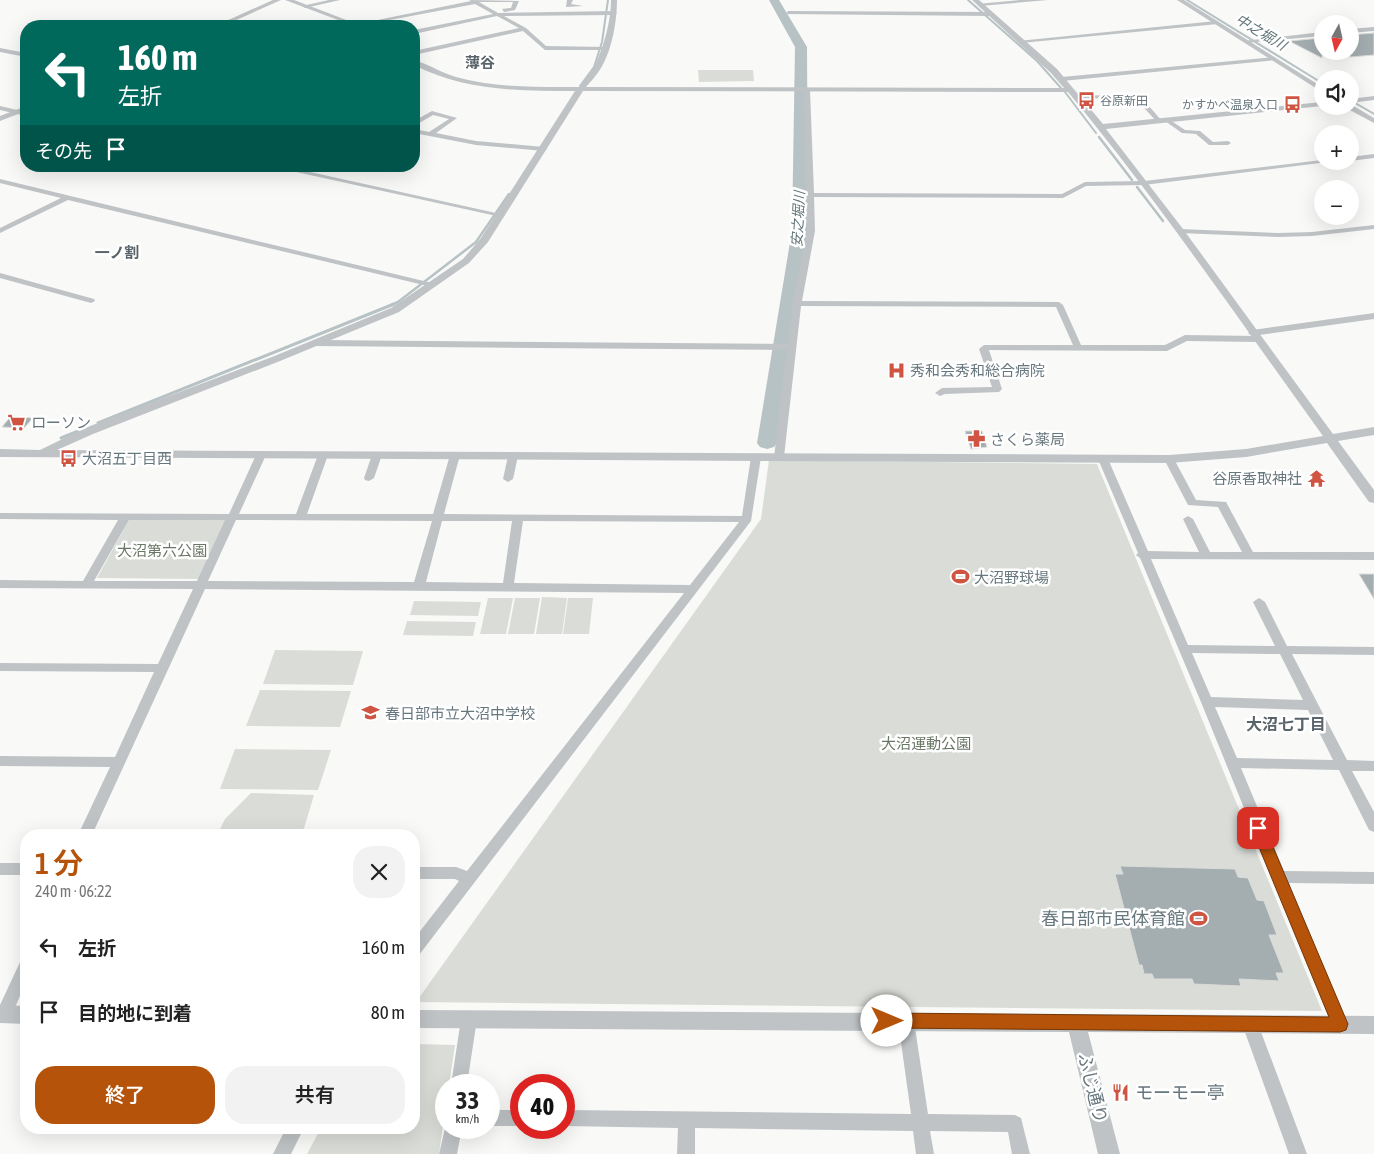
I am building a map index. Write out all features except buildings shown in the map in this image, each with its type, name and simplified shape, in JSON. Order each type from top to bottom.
[{"type":"street","points":[[232,20],[278,0]]},
{"type":"street","points":[[288,0],[341,20]]},
{"type":"street","points":[[305,6],[336,0]]},
{"type":"street","points":[[385,20],[474,1],[516,0],[514,9],[492,10]]},
{"type":"street","points":[[570,0],[568,6],[614,7]]},
{"type":"street","points":[[978,2],[1045,0]]},
{"type":"street","points":[[1180,0],[1248,41],[1314,85]]},
{"type":"street","points":[[474,1],[524,29],[546,48],[605,48]]},
{"type":"street","points":[[978,2],[988,14],[1062,79],[1101,127],[1180,231],[1374,499]]},
{"type":"street","points":[[420,31],[499,14],[614,7]]},
{"type":"street","points":[[42,454],[89,431],[316,343],[395,310],[466,261],[485,240],[580,90],[598,67],[605,48],[614,7]]},
{"type":"street","points":[[788,13],[988,14]]},
{"type":"street","points":[[1021,41],[1216,23]]},
{"type":"street","points":[[420,52],[524,29]]},
{"type":"street","points":[[1359,31],[1374,29]]},
{"type":"street","points":[[1248,41],[1314,35]]},
{"type":"street","points":[[0,50],[20,54]]},
{"type":"street","points":[[1062,79],[1274,59]]},
{"type":"street","points":[[420,65],[448,78],[480,85],[524,89],[1071,90]]},
{"type":"street","points":[[779,457],[797,303],[811,231],[807,90]]},
{"type":"street","points":[[1077,97],[1138,97],[1163,121],[1184,132],[1198,132],[1211,144],[1228,143]]},
{"type":"street","points":[[1359,100],[1374,98]]},
{"type":"street","points":[[1101,127],[1314,105]]},
{"type":"street","points":[[1,109],[18,112]]},
{"type":"street","points":[[0,119],[18,112]]},
{"type":"street","points":[[1359,112],[1374,121]]},
{"type":"street","points":[[420,120],[432,113],[454,118],[430,134]]},
{"type":"street","points":[[420,132],[476,143],[544,149]]},
{"type":"street","points":[[1359,158],[1374,156]]},
{"type":"street","points":[[811,195],[1062,196],[1084,184],[1144,183],[1314,163]]},
{"type":"street","points":[[300,172],[501,215]]},
{"type":"street","points":[[0,181],[432,285]]},
{"type":"street","points":[[0,232],[68,197]]},
{"type":"street","points":[[1180,231],[1278,235],[1374,228]]},
{"type":"street","points":[[0,275],[91,301]]},
{"type":"street","points":[[797,303],[1059,305],[1078,347]]},
{"type":"street","points":[[940,393],[942,391],[996,390],[997,388],[984,349],[987,347],[1167,348],[1186,338],[1255,336],[1374,316]]},
{"type":"street","points":[[316,343],[791,347]]},
{"type":"street","points":[[0,453],[1169,459],[1246,453],[1374,431]]},
{"type":"street","points":[[88,829],[234,517],[261,455]]},
{"type":"street","points":[[300,518],[323,455]]},
{"type":"street","points":[[369,478],[377,455]]},
{"type":"street","points":[[419,586],[455,455]]},
{"type":"street","points":[[508,479],[513,456]]},
{"type":"street","points":[[420,942],[747,519],[756,457]]},
{"type":"street","points":[[1103,459],[1142,555],[1207,702],[1340,1024]]},
{"type":"street","points":[[1169,459],[1192,503],[1222,504],[1250,556]]},
{"type":"street","points":[[0,516],[747,519]]},
{"type":"street","points":[[87,583],[125,517]]},
{"type":"street","points":[[508,587],[518,518]]},
{"type":"street","points":[[1188,520],[1206,555]]},
{"type":"street","points":[[1142,555],[1374,556]]},
{"type":"street","points":[[0,584],[87,583],[691,589]]},
{"type":"street","points":[[1259,602],[1374,826]]},
{"type":"street","points":[[1184,649],[1374,651]]},
{"type":"street","points":[[0,667],[162,668]]},
{"type":"street","points":[[1207,702],[1313,705]]},
{"type":"street","points":[[0,762],[119,762]]},
{"type":"street","points":[[1231,763],[1374,766]]},
{"type":"street","points":[[0,869],[20,869]]},
{"type":"street","points":[[420,872],[456,873],[468,878]]},
{"type":"street","points":[[1278,877],[1374,878]]},
{"type":"street","points":[[20,977],[2,1014],[20,1015]]},
{"type":"street","points":[[420,1019],[1374,1025]]},
{"type":"street","points":[[461,1074],[469,1019]]},
{"type":"street","points":[[906,1021],[925,1154]]},
{"type":"street","name":"ふじ通り","points":[[1076,1022],[1109,1154]]},
{"type":"street","points":[[1250,1024],[1298,1154]]},
{"type":"street","points":[[575,1118],[1015,1124],[1020,1154]]},
{"type":"street","points":[[686,1154],[687,1119]]},
{"type":"street","points":[[282,1154],[292,1134]]},
{"type":"street","points":[[448,1154],[451,1139]]},
{"type":"green space","points":[[698,70],[753,70],[754,81],[699,82]]},
{"type":"green space","name":"大沼運動公園","points":[[769,460],[1097,464],[1322,1011],[420,1002],[420,996],[761,519]]},
{"type":"green space","name":"大沼第六公園","points":[[129,520],[227,520],[199,579],[97,578]]},
{"type":"green space","points":[[542,597],[567,598],[562,634],[536,634]]},
{"type":"green space","points":[[488,598],[513,598],[506,634],[480,634]]},
{"type":"green space","points":[[515,598],[540,598],[534,634],[508,634]]},
{"type":"green space","points":[[568,598],[593,598],[589,634],[563,634]]},
{"type":"green space","points":[[414,601],[481,602],[478,616],[410,615]]},
{"type":"green space","points":[[407,621],[476,622],[473,636],[403,635]]},
{"type":"green space","points":[[275,650],[363,651],[353,685],[263,684]]},
{"type":"green space","points":[[260,690],[351,691],[340,727],[246,726]]},
{"type":"green space","points":[[235,749],[331,750],[318,790],[220,789]]},
{"type":"green space","points":[[251,793],[314,795],[304,829],[220,829],[225,819]]},
{"type":"green space","points":[[420,1044],[455,1045],[451,1074],[435,1074],[435,1139],[441,1139],[439,1154],[307,1154],[318,1134],[420,1134]]},
{"type":"waterway","points":[[580,86],[594,67],[602,42],[608,0]]},
{"type":"waterway","name":"安之堀川","points":[[767,443],[800,230],[801,47],[774,0]]},
{"type":"waterway","points":[[968,0],[1037,61],[1061,88]]},
{"type":"waterway","name":"中之堀川","points":[[1187,0],[1314,78]]},
{"type":"waterway","points":[[1065,92],[1096,133]]},
{"type":"waterway","name":"中之堀川","points":[[1359,105],[1374,114]]},
{"type":"waterway","points":[[1099,137],[1132,180]]},
{"type":"waterway","points":[[1137,187],[1163,221]]},
{"type":"waterway","points":[[391,305],[398,302],[476,242],[509,194]]},
{"type":"waterway","points":[[98,423],[394,304]]},
{"type":"waterway","points":[[61,438],[86,428]]},
{"type":"place","name":"谷原新田","points":[[1086,101]]},
{"type":"place","name":"かすかべ温泉入口","points":[[1292,105]]},
{"type":"place","name":"秀和会秀和総合病院","points":[[896,370]]},
{"type":"place","name":"ローソン","points":[[17,422]]},
{"type":"place","name":"さくら薬局","points":[[976,439]]},
{"type":"place","name":"大沼五丁目西","points":[[68,458]]},
{"type":"place","name":"谷原香取神社","points":[[1316,478]]},
{"type":"place","name":"大沼野球場","points":[[960,577]]},
{"type":"place","name":"春日部市立大沼中学校","points":[[371,713]]},
{"type":"place","name":"春日部市民体育館","points":[[1199,918]]},
{"type":"place","name":"モーモー亭","points":[[1121,1092]]},
{"type":"district","name":"薄谷","points":[[480,62]]},
{"type":"district","name":"一ノ割","points":[[117,252]]},
{"type":"district","name":"大沼七丁目","points":[[1286,724]]},
{"type":"route","points":[[887,1021],[1340,1024],[1258,828]]}]
